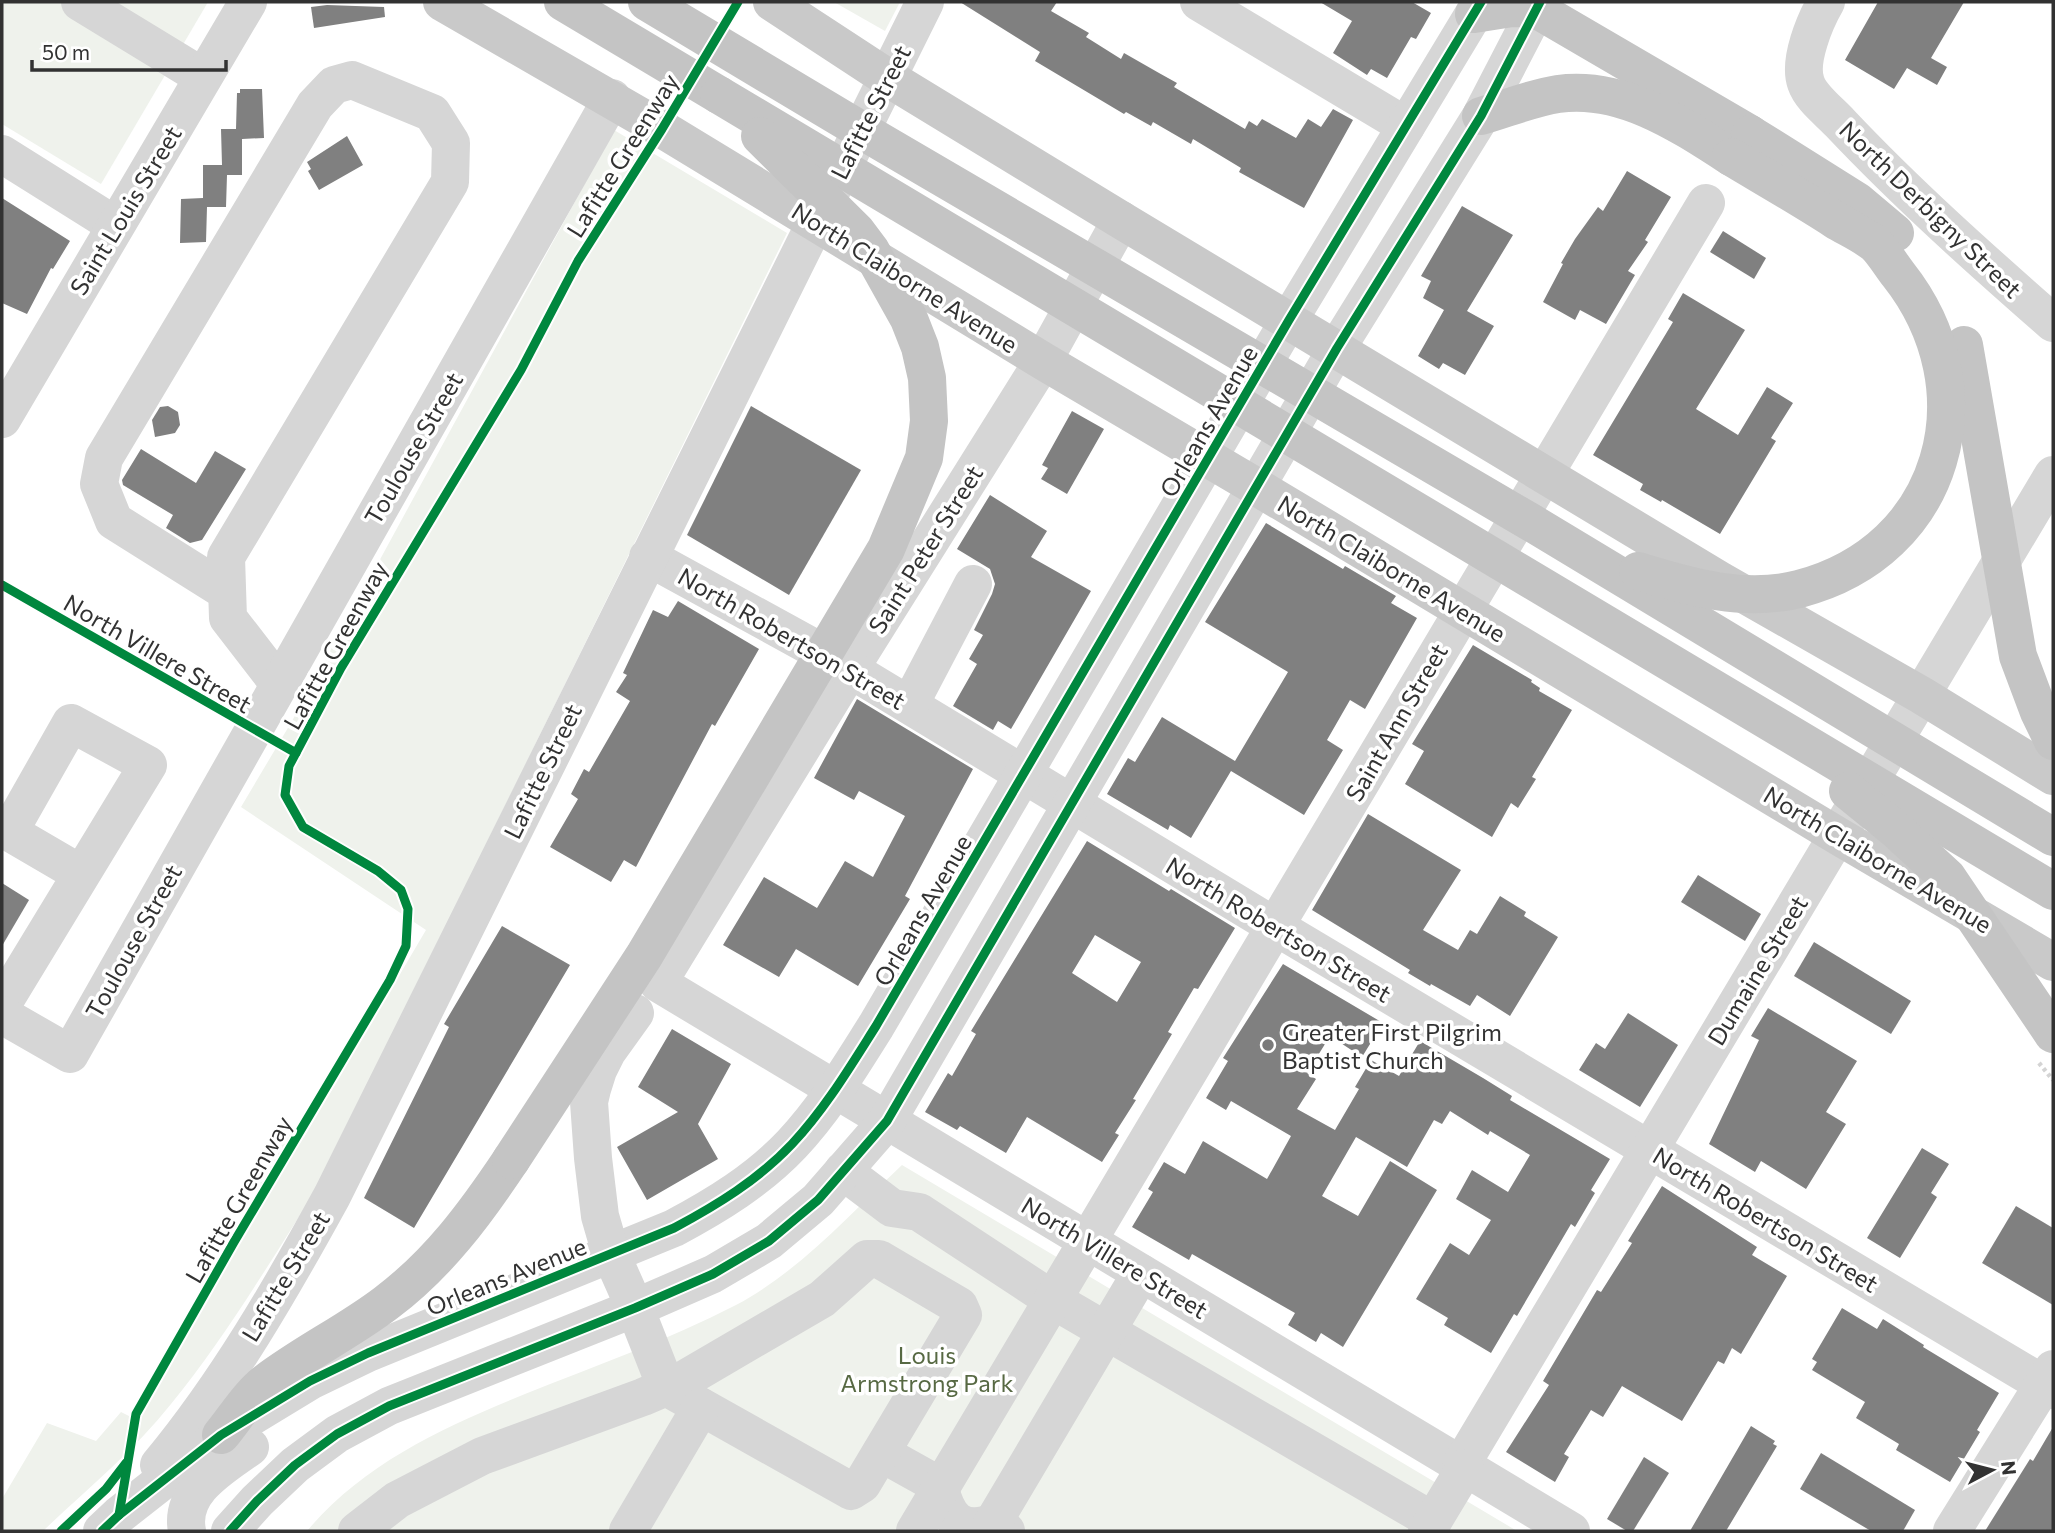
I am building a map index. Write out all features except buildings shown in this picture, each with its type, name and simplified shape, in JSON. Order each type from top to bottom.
[{"type":"highway","points":[[563,2],[2053,891]]},
{"type":"highway","points":[[647,2],[1532,523],[2053,837]]},
{"type":"highway","points":[[1477,8],[1538,5],[1740,145],[1876,245],[1924,313],[1942,363],[1947,397],[1944,436],[1934,472],[1920,502],[1887,545],[1868,559],[1796,590],[1732,593],[1669,581],[1636,571],[1532,523]]},
{"type":"highway","points":[[1481,116],[1560,94],[1611,96],[1626,100],[1670,121],[1740,145],[1857,201],[1913,252],[1938,286],[1954,315],[1966,357],[2018,656],[2053,741]]},
{"type":"highway","points":[[221,1435],[264,1383],[380,1308],[424,1272],[480,1206],[644,956],[886,549],[924,458],[929,421],[927,378],[920,347],[909,319],[871,251],[856,231],[719,95]]},
{"type":"highway","points":[[1740,704],[1896,830],[1947,877],[2053,1034]]},
{"type":"main road","name":"North Claiborne Avenue","points":[[442,2],[612,99],[1043,361],[2053,962]]},
{"type":"main road","points":[[772,2],[888,78],[1121,220],[1721,581],[1921,695],[2053,776]]},
{"type":"street","points":[[79,2],[203,77]]},
{"type":"street","name":"Saint Louis Street","points":[[2,419],[248,2]]},
{"type":"street","name":"Lafitte Street","points":[[111,1523],[189,1429],[251,1335],[332,1196],[925,2]]},
{"type":"street","points":[[1199,2],[1406,126]]},
{"type":"street","name":"North Derbigny Street","points":[[1826,2],[1810,37],[1805,63],[1805,81],[1811,93],[1964,245],[2053,323]]},
{"type":"street","points":[[230,1531],[295,1465],[337,1434],[389,1406],[635,1308],[713,1274],[769,1241],[818,1200],[887,1121],[1337,348],[1481,116],[1538,5]]},
{"type":"street","name":"Orleans Avenue","points":[[111,1523],[221,1435],[310,1381],[369,1353],[674,1228],[713,1207],[750,1182],[792,1144],[836,1090],[1477,8]]},
{"type":"street","points":[[227,592],[114,521],[99,484],[104,458],[315,105],[334,85],[352,80],[432,113],[451,144],[450,183],[226,557],[228,618],[279,684]]},
{"type":"street","name":"Toulouse Street","points":[[2,1015],[70,1054],[612,99]]},
{"type":"street","points":[[2,155],[116,225]]},
{"type":"street","name":"Saint Ann Street","points":[[915,1531],[1276,927],[1461,610],[1706,203]]},
{"type":"street","name":"Saint Peter Street","points":[[658,983],[1043,361],[1121,220]]},
{"type":"street","name":"Dumaine Street","points":[[1430,1526],[1650,1149],[2053,475]]},
{"type":"street","name":"North Robertson Street","points":[[648,556],[850,669],[1650,1149],[2050,1381]]},
{"type":"street","points":[[909,704],[973,583]]},
{"type":"street","points":[[2,1005],[81,874]]},
{"type":"street","name":"North Villere Street","points":[[658,983],[1571,1531]]},
{"type":"street","points":[[357,1531],[397,1500],[482,1456],[666,1387],[729,1355],[822,1299],[867,1259],[879,1259],[959,1306],[963,1315],[862,1484],[851,1491],[666,1387],[611,1254],[600,1216],[589,1102],[598,1070],[607,1052],[635,1013]]},
{"type":"street","points":[[852,1161],[904,1188],[919,1212],[1053,1300],[1430,1526]]},
{"type":"street","points":[[881,1453],[941,1488],[946,1509],[958,1524],[996,1529],[1141,1273]]},
{"type":"street","points":[[187,1531],[185,1511],[194,1493],[217,1471],[272,1430],[446,1342],[521,1291]]},
{"type":"street","points":[[1952,1531],[2050,1381]]},
{"type":"street","points":[[628,1531],[701,1407]]},
{"type":"green space","points":[[2,2],[208,2],[101,184],[2,124]]},
{"type":"green space","points":[[834,2],[900,2],[885,31]]},
{"type":"green space","points":[[614,130],[787,233],[315,1192],[210,1353],[157,1421],[43,1531],[2,1531],[2,1499],[47,1423],[96,1441],[121,1412],[133,1418],[267,1193],[256,1186],[289,1130],[304,1137],[426,930],[241,807],[292,721]]},
{"type":"green space","name":"Louis Armstrong Park","points":[[902,1165],[1517,1531],[307,1531],[329,1507],[380,1466],[435,1434],[684,1330],[759,1291],[782,1276],[824,1241]]},
{"type":"cycle path","name":"Lafitte Greenway","points":[[119,1515],[136,1414],[234,1242],[390,980],[406,946],[408,909],[401,890],[378,871],[303,827],[285,795],[289,766],[341,668],[521,370],[578,261],[738,2]]},
{"type":"cycle path","points":[[102,1531],[221,1435],[310,1381],[368,1353],[674,1228],[736,1191],[779,1157],[804,1131],[876,1026],[1289,320],[1481,2]]},
{"type":"cycle path","points":[[230,1531],[295,1465],[337,1434],[389,1406],[635,1308],[713,1274],[769,1241],[818,1200],[887,1121],[1337,348],[1481,116],[1540,2]]},
{"type":"cycle path","points":[[2,585],[296,753]]},
{"type":"cycle path","points":[[61,1531],[106,1489],[126,1463]]},
{"type":"place","name":"Greater First Pilgrim Baptist Church","points":[[1268,1045]]}]
